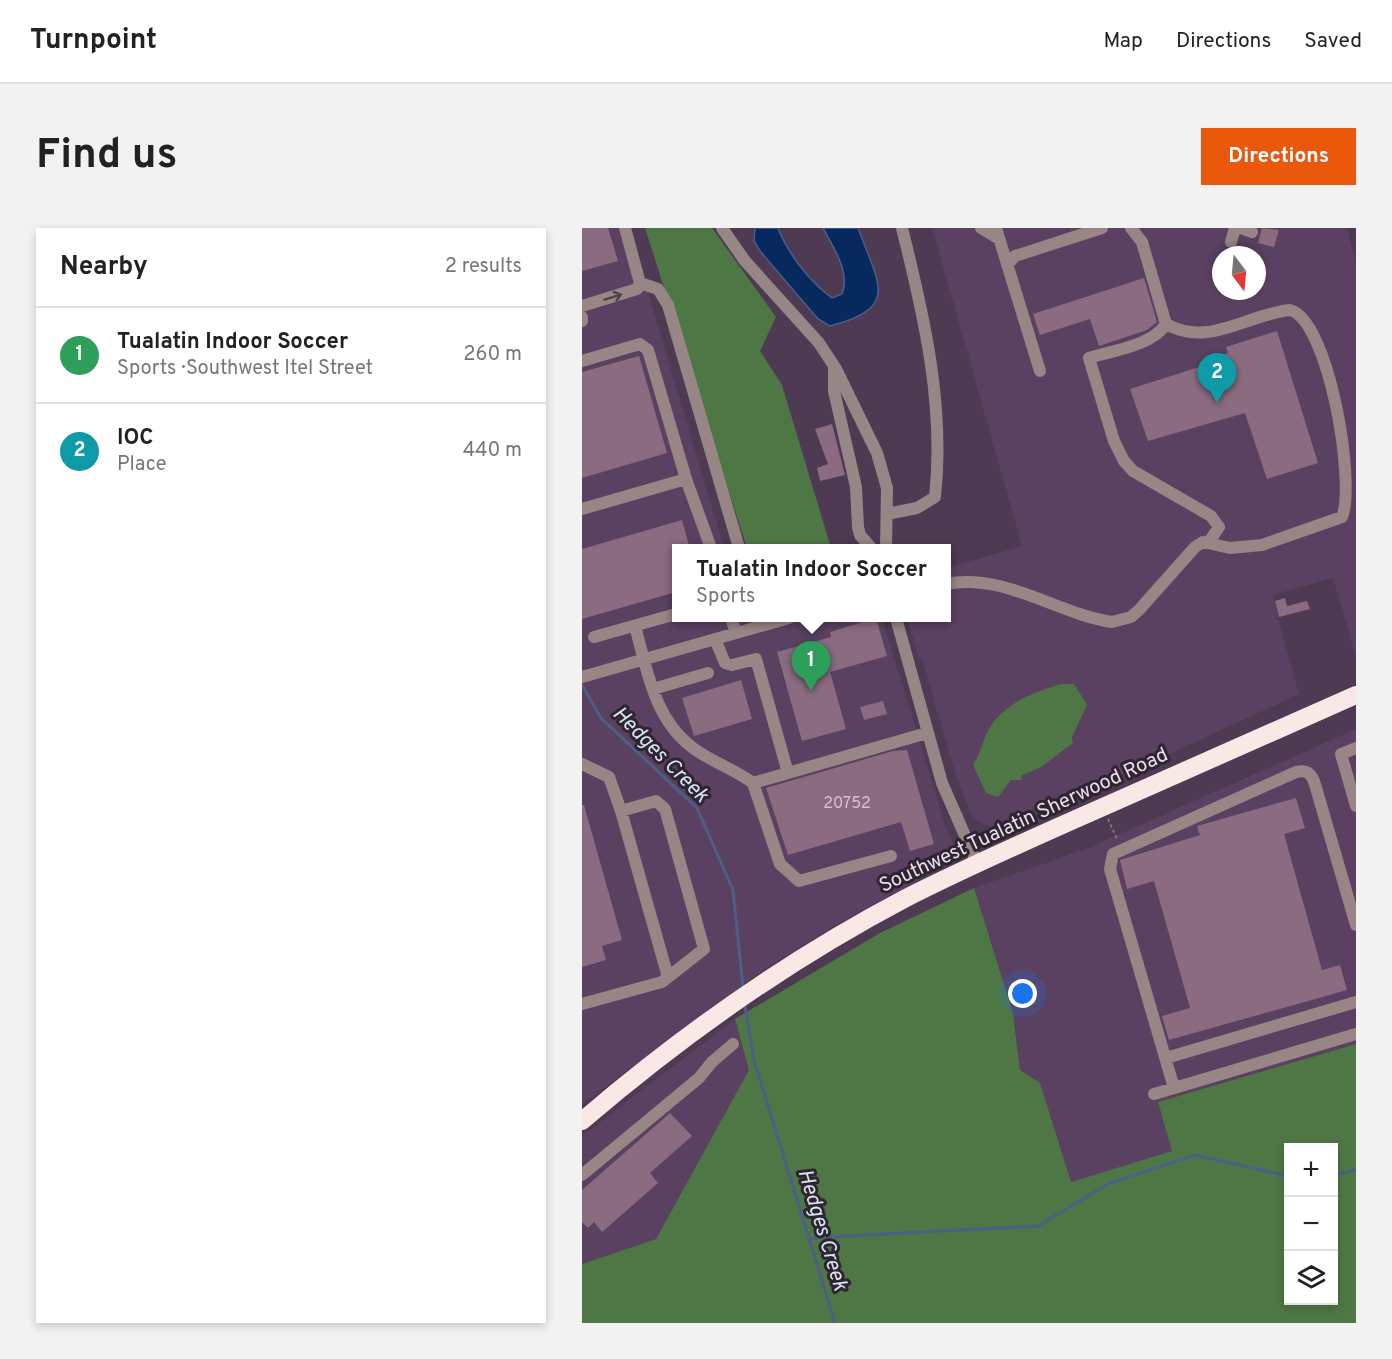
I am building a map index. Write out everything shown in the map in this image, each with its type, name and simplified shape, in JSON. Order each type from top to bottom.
[{"type":"highway","name":"Southwest Tualatin Sherwood Road","points":[[582,1121],[664,1054],[770,980],[904,899],[977,863],[1356,695]]},
{"type":"street","points":[[582,306],[630,292],[637,289],[640,284],[625,228]]},
{"type":"street","points":[[722,228],[745,261],[819,343],[834,366],[877,453],[888,488],[886,544]]},
{"type":"street","points":[[887,514],[917,508],[935,497],[939,457],[935,391],[902,228]]},
{"type":"street","points":[[981,228],[997,234],[1040,371]]},
{"type":"street","points":[[1008,264],[1015,256],[1102,228]]},
{"type":"street","points":[[951,583],[961,581],[988,584],[1112,622],[1131,617],[1195,547],[1209,542],[1230,548],[1262,545],[1342,517],[1349,500],[1350,461],[1343,412],[1308,322],[1295,312],[1284,311],[1203,334],[1178,331],[1166,324],[1142,242],[1131,228]]},
{"type":"street","points":[[1231,242],[1235,228]]},
{"type":"street","points":[[640,284],[658,289],[669,305],[738,544]]},
{"type":"street","points":[[1166,324],[1162,330],[1145,340],[1089,358],[1118,453],[1133,471],[1211,516],[1218,527],[1209,542]]},
{"type":"street","points":[[582,361],[640,344],[648,350],[686,479],[709,544]]},
{"type":"street","points":[[834,366],[834,391],[856,487],[858,527],[860,535],[867,544]]},
{"type":"street","points":[[582,509],[686,479]]},
{"type":"street","points":[[594,637],[672,615]]},
{"type":"street","points":[[732,622],[736,633]]},
{"type":"street","points":[[582,677],[736,633],[760,622]]},
{"type":"street","points":[[897,622],[927,733],[955,816],[977,863]]},
{"type":"street","points":[[634,626],[665,721],[676,735],[694,749],[735,770],[753,783],[780,864],[799,881],[891,856]]},
{"type":"street","points":[[715,639],[725,663],[732,665],[756,659],[788,772]]},
{"type":"street","points":[[653,689],[708,673]]},
{"type":"street","points":[[753,783],[927,733]]},
{"type":"street","points":[[1356,748],[1341,754],[1356,806]]},
{"type":"street","points":[[582,764],[609,777],[621,811],[668,977]]},
{"type":"street","points":[[1174,1088],[1110,869],[1113,854],[1120,848],[1296,772],[1304,771],[1311,774],[1314,781],[1356,925]]},
{"type":"street","points":[[582,1004],[662,982],[704,949],[665,808],[656,801],[621,811]]},
{"type":"street","points":[[1166,1058],[1356,1002]]},
{"type":"street","points":[[1154,1094],[1356,1034]]},
{"type":"street","points":[[582,1175],[699,1078],[712,1062],[733,1044]]},
{"type":"path","points":[[1103,807],[1120,848]]},
{"type":"shaded area","points":[[582,228],[629,228],[723,544],[672,544],[672,622],[883,622],[947,831],[960,858],[834,926],[765,969],[582,1104]]},
{"type":"shaded area","points":[[932,228],[1347,228],[1356,263],[1356,657],[1333,578],[1272,595],[1299,694],[1135,770],[1078,789],[991,827],[973,819],[954,770],[922,659],[919,659],[908,622],[951,622],[951,567],[1022,546]]},
{"type":"shaded area","points":[[1356,729],[1356,1044],[1158,1102],[1173,1151],[1071,1182],[1040,1083],[1020,1070],[1013,1013],[974,888],[1086,849]]},
{"type":"shaded area","points":[[735,1019],[749,1070],[656,1239],[582,1264],[582,1136]]},
{"type":"green space","points":[[645,228],[712,228],[776,317],[760,351],[782,385],[830,544],[746,544]]},
{"type":"green space","points":[[1061,684],[1074,684],[1087,705],[1072,737],[1073,743],[1041,767],[1021,776],[1022,780],[1011,780],[998,797],[986,793],[973,765],[994,722],[1010,706],[1020,700]]},
{"type":"green space","points":[[974,888],[1013,1013],[1020,1070],[1040,1083],[1071,1182],[1172,1151],[1158,1102],[1356,1044],[1356,1323],[582,1323],[582,1264],[656,1239],[749,1070],[735,1019],[880,933]]},
{"type":"water","points":[[755,228],[778,228],[800,267],[832,298],[842,294],[843,269],[823,228],[858,228],[877,278],[878,291],[875,302],[867,311],[852,319],[830,326],[818,319],[760,251],[754,241]]},
{"type":"building","points":[[582,228],[608,228],[618,261],[582,271]]},
{"type":"building","points":[[1262,228],[1279,230],[1274,247],[1258,243]]},
{"type":"building","points":[[1144,278],[1157,322],[1147,330],[1099,346],[1090,319],[1040,335],[1033,314]]},
{"type":"building","points":[[1277,331],[1318,463],[1267,479],[1245,413],[1148,441],[1130,389],[1215,362],[1213,357],[1228,353],[1226,347]]},
{"type":"building","points":[[639,356],[667,453],[582,478],[582,372]]},
{"type":"building","points":[[832,424],[845,475],[820,481],[817,468],[828,464],[815,429]]},
{"type":"building","points":[[682,520],[689,544],[672,544],[672,593],[582,619],[582,549]]},
{"type":"building","points":[[1285,598],[1287,606],[1307,601],[1310,609],[1279,617],[1275,601]]},
{"type":"building","points":[[863,622],[877,622],[887,656],[830,672],[846,729],[802,741],[777,652],[831,637],[830,632]]},
{"type":"building","points":[[741,680],[752,719],[694,736],[682,698]]},
{"type":"building","points":[[883,701],[887,714],[864,720],[860,707]]},
{"type":"building","points":[[907,750],[934,844],[910,851],[901,822],[788,855],[766,788],[893,751]]},
{"type":"building","points":[[1296,798],[1305,828],[1284,834],[1322,970],[1340,965],[1347,990],[1169,1040],[1162,1016],[1190,1008],[1154,881],[1127,889],[1120,860],[1200,835],[1197,826]]},
{"type":"building","points":[[582,805],[584,805],[622,940],[602,946],[606,960],[582,967]]},
{"type":"building","points":[[670,1113],[692,1136],[650,1173],[658,1183],[602,1232],[594,1222],[588,1228],[582,1222],[582,1190]]},
{"type":"waterway","name":"Hedges Creek","points":[[582,685],[601,718],[697,808],[733,890],[743,988]]},
{"type":"waterway","name":"Hedges Creek","points":[[745,1006],[754,1060],[835,1323]]},
{"type":"waterway","points":[[810,1238],[1038,1226],[1108,1184],[1195,1155],[1284,1175]]},
{"type":"waterway","points":[[1338,1174],[1356,1170]]},
{"type":"place","name":"IOC","points":[[1217,403]]},
{"type":"place","name":"Tualatin Indoor Soccer","points":[[811,691]]}]
